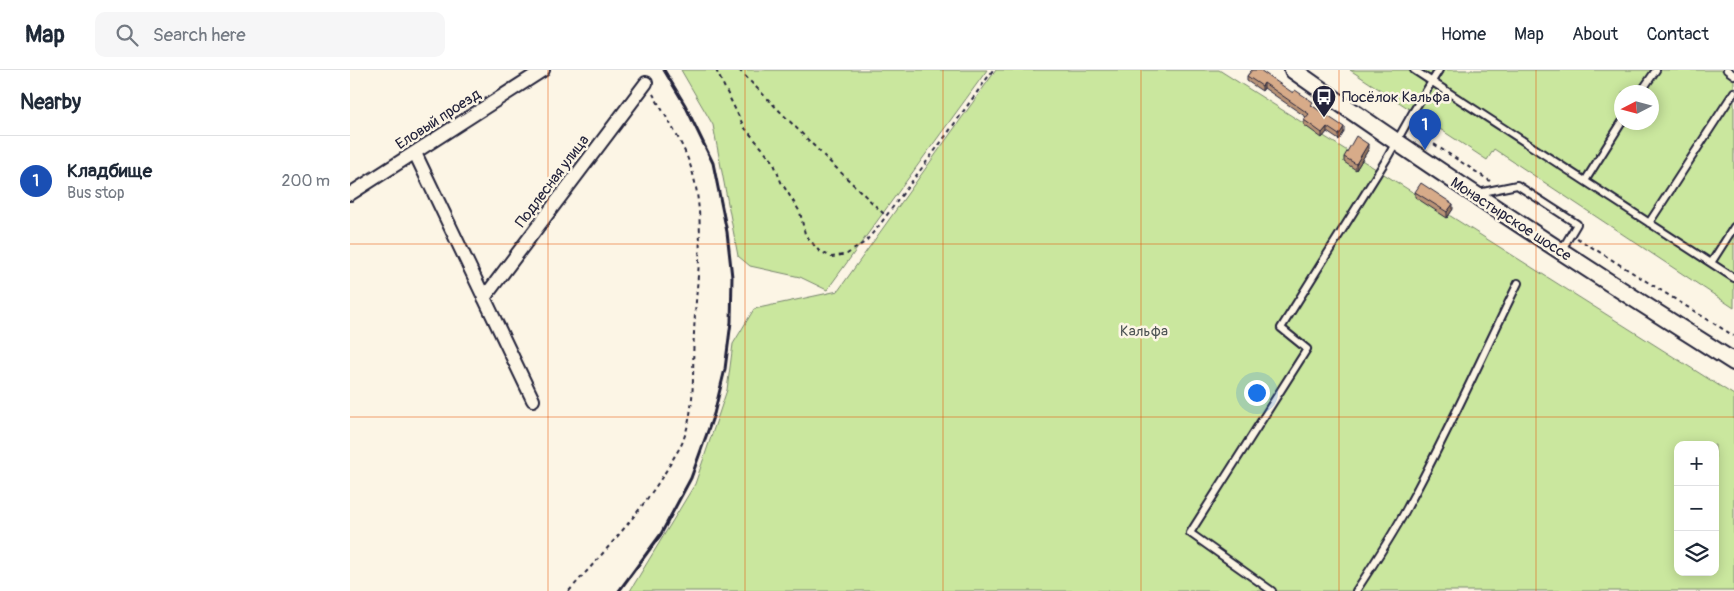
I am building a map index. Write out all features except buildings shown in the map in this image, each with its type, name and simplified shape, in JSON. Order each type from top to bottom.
[{"type":"main road","name":"Монастырское шоссе","points":[[1293,70],[1472,194],[1734,362]]},
{"type":"street","name":"Еловый проезд","points":[[350,194],[543,70]]},
{"type":"street","name":"Подлесная улица","points":[[484,298],[646,82]]},
{"type":"street","points":[[415,153],[533,400]]},
{"type":"lane","points":[[1414,70],[1734,278]]},
{"type":"lane","points":[[1272,591],[1190,533],[1307,348],[1281,328],[1397,143],[1413,112],[1439,70]]},
{"type":"lane","points":[[1646,85],[1656,70]]},
{"type":"lane","points":[[1727,70],[1734,75]]},
{"type":"lane","points":[[1649,223],[1734,92]]},
{"type":"lane","points":[[1585,181],[1617,130]]},
{"type":"lane","points":[[1472,194],[1517,185],[1577,224],[1560,252]]},
{"type":"lane","points":[[1711,263],[1734,227]]},
{"type":"lane","points":[[1356,591],[1408,508],[1445,437],[1518,283]]},
{"type":"path","points":[[716,70],[744,127],[773,162],[781,182],[800,212],[805,234],[819,250],[832,257],[846,254],[865,242],[993,70]]},
{"type":"path","points":[[739,70],[886,216]]},
{"type":"path","points":[[569,591],[610,546],[660,480],[684,439],[692,403],[694,332],[700,258],[696,188],[685,150],[646,82]]},
{"type":"path","points":[[1414,131],[1501,188]]},
{"type":"path","points":[[1571,234],[1734,336]]},
{"type":"green space","points":[[681,70],[987,70],[827,290],[800,277],[750,266],[738,256],[713,125]]},
{"type":"green space","name":"Кальфа","points":[[996,70],[1219,70],[1734,395],[1734,591],[630,591],[695,484],[727,390],[733,344],[754,309],[838,291]]},
{"type":"green space","points":[[1350,70],[1734,70],[1734,308],[1494,149],[1487,160]]},
{"type":"railway","points":[[619,591],[661,534],[691,478],[714,414],[725,369],[731,322],[732,277],[727,232],[713,163],[685,105],[664,70]]},
{"type":"place","name":"Посёлок Кальфа","points":[[1324,118]]},
{"type":"place","name":"Кладбище","points":[[1425,150]]}]
